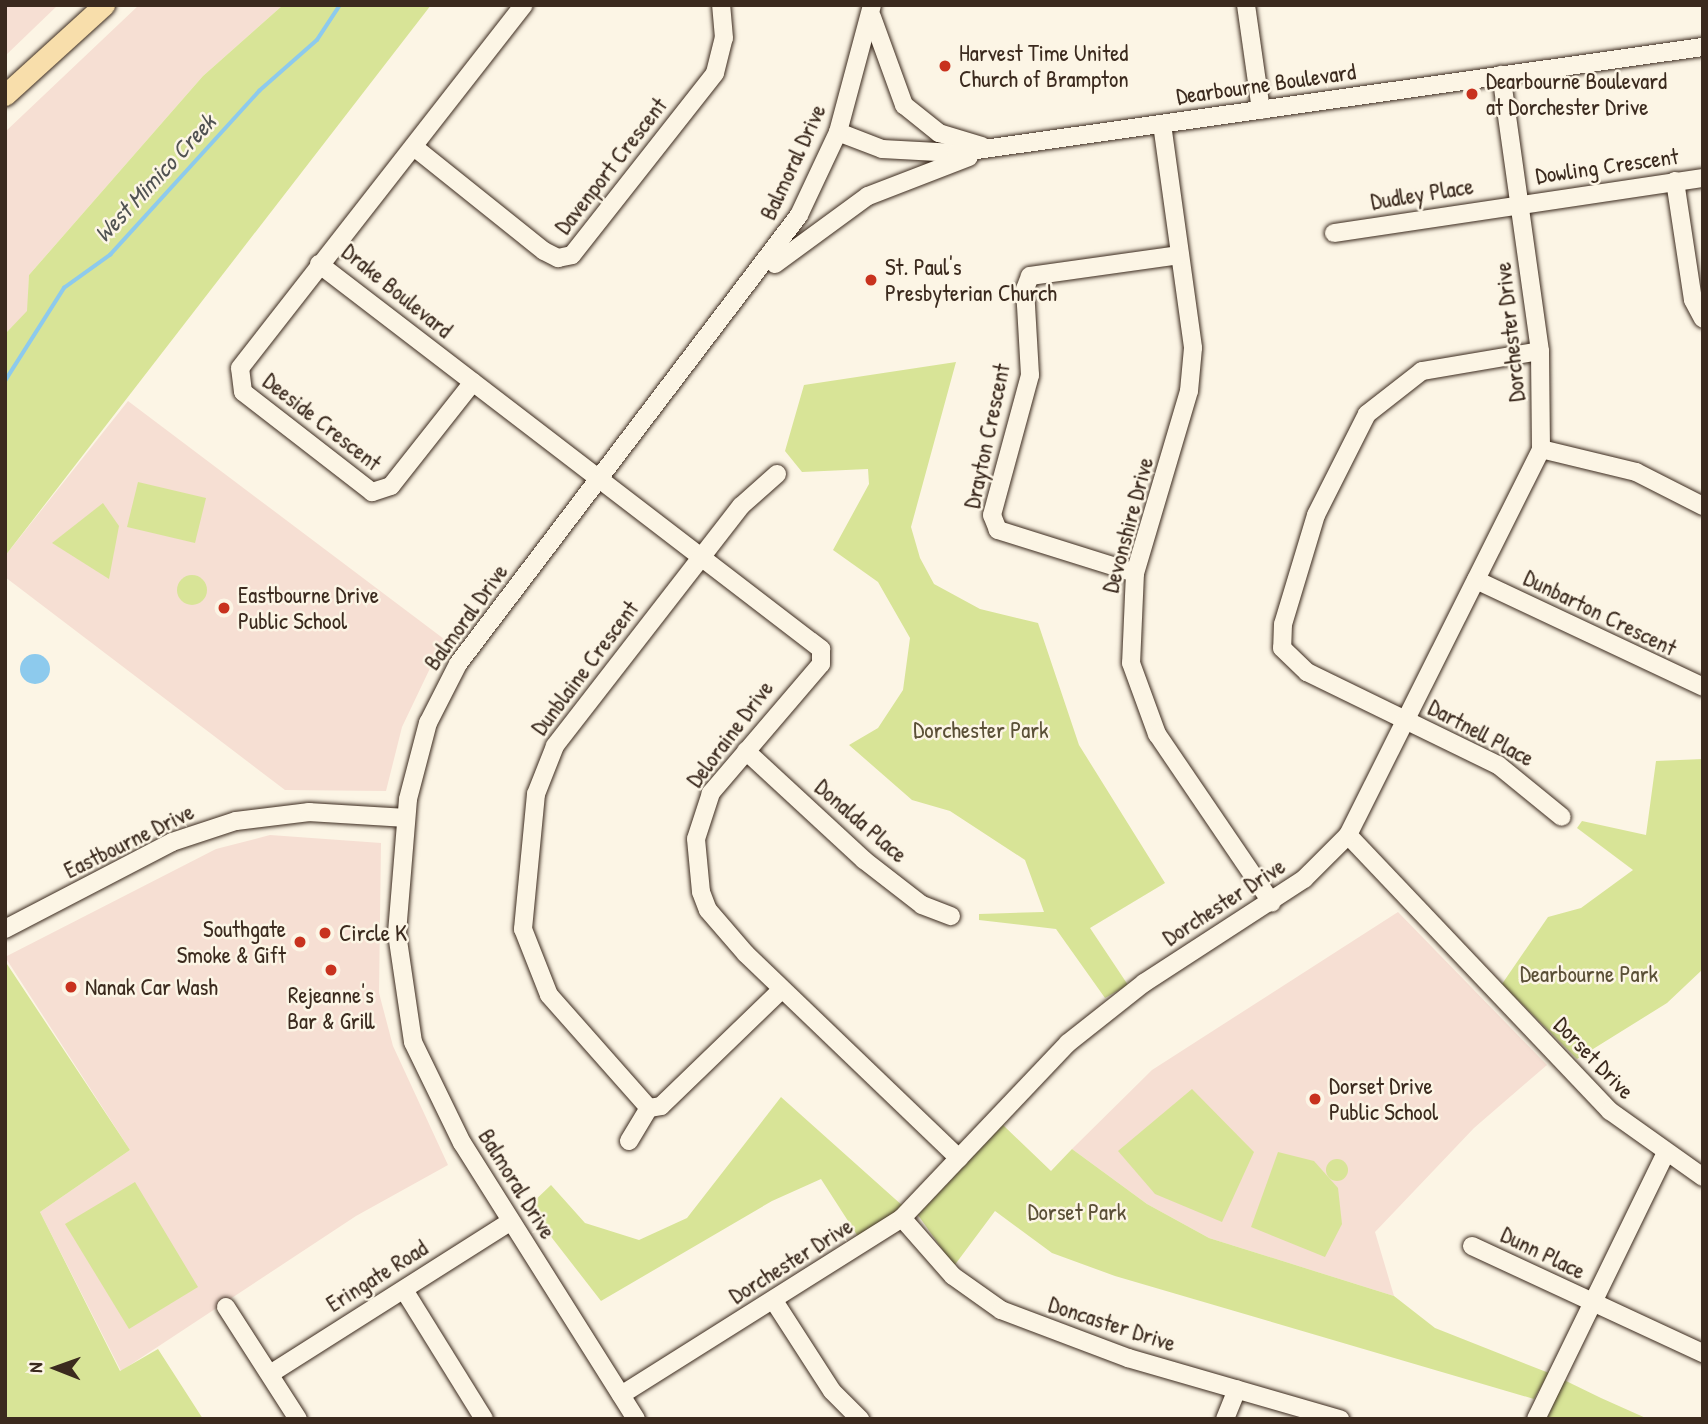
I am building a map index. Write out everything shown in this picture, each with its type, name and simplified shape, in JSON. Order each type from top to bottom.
[{"type":"main road","points":[[5,95],[104,5]]},
{"type":"street","name":"Drake Boulevard","points":[[524,5],[319,264],[600,480]]},
{"type":"street","name":"Davenport Crescent","points":[[414,147],[544,251],[558,258],[572,256],[715,73],[724,38],[721,5]]},
{"type":"street","points":[[1246,5],[1261,110]]},
{"type":"street","points":[[872,11],[904,105],[939,133],[992,149]]},
{"type":"street","name":"Balmoral Drive","points":[[636,1419],[444,1112],[413,1042],[397,933],[406,818],[420,747],[446,684],[756,279],[799,215],[838,132],[872,11]]},
{"type":"street","name":"Dearbourne Boulevard","points":[[838,132],[900,151],[992,149],[1703,47]]},
{"type":"street","name":"Dorchester Drive","points":[[621,1395],[902,1218],[1108,1010],[1272,903],[1348,835],[1408,722],[1541,449],[1541,351],[1501,75]]},
{"type":"street","name":"Devonshire Drive","points":[[1162,124],[1192,348],[1189,391],[1136,573],[1128,638],[1137,686],[1157,734],[1272,903]]},
{"type":"street","points":[[756,279],[868,196],[992,149]]},
{"type":"street","name":"Dowling Crescent","points":[[1518,203],[1703,178]]},
{"type":"street","points":[[1675,181],[1693,299],[1703,318]]},
{"type":"street","name":"Dudley Place","points":[[1334,233],[1518,203]]},
{"type":"street","name":"Drayton Crescent","points":[[1136,573],[998,530],[992,514],[1030,375],[1025,289],[1030,276],[1180,255]]},
{"type":"street","name":"Deeside Crescent","points":[[319,264],[240,368],[240,382],[243,392],[363,487],[382,493],[391,486],[473,382]]},
{"type":"street","name":"Dartnell Place","points":[[1541,351],[1422,371],[1397,384],[1353,434],[1316,515],[1283,624],[1282,648],[1307,673],[1498,765],[1562,817]]},
{"type":"street","points":[[1541,449],[1636,472],[1703,506]]},
{"type":"street","name":"Dunblaine Crescent","points":[[649,1108],[541,983],[528,956],[524,900],[536,794],[555,746],[741,506],[777,474]]},
{"type":"street","name":"Deloraine Drive","points":[[600,480],[823,654],[747,751],[702,814],[697,868],[708,910],[781,990],[959,1158]]},
{"type":"street","name":"Dunbarton Crescent","points":[[1476,580],[1703,687]]},
{"type":"street","name":"Donalda Place","points":[[747,751],[864,860],[922,905],[951,916]]},
{"type":"street","name":"Eastbourne Drive","points":[[5,929],[172,842],[236,821],[309,812],[406,818]]},
{"type":"street","name":"Dorset Drive","points":[[1348,835],[1610,1111],[1665,1154],[1703,1177]]},
{"type":"street","points":[[629,1141],[649,1108],[661,1105],[781,990]]},
{"type":"street","points":[[1536,1419],[1665,1154]]},
{"type":"street","name":"Doncaster Drive","points":[[902,1218],[976,1298],[1059,1335],[1340,1419]]},
{"type":"street","name":"Eringate Road","points":[[270,1374],[511,1221]]},
{"type":"street","name":"Dunn Place","points":[[1472,1246],[1703,1353]]},
{"type":"street","points":[[404,1290],[484,1419]]},
{"type":"street","points":[[774,1301],[832,1391],[860,1419]]},
{"type":"street","points":[[226,1307],[298,1419]]},
{"type":"street","points":[[1225,1419],[1237,1389]]},
{"type":"shaded area","points":[[5,5],[58,5],[5,56]]},
{"type":"shaded area","points":[[139,5],[283,5],[203,76],[29,275],[28,311],[5,334],[5,132]]},
{"type":"shaded area","name":"Eastbourne Drive Public School","points":[[128,401],[444,639],[402,727],[386,791],[285,790],[5,577],[5,556]]},
{"type":"shaded area","points":[[270,835],[381,843],[379,993],[393,1046],[448,1165],[356,1216],[121,1371],[40,1212],[130,1150],[5,957],[216,849]]},
{"type":"shaded area","name":"Dorset Drive Public School","points":[[1398,912],[1547,1065],[1474,1128],[1375,1232],[1394,1296],[1209,1238],[1147,1204],[1072,1149],[1152,1070]]},
{"type":"green space","points":[[283,5],[431,5],[5,556],[5,334],[27,311],[29,275],[203,76]]},
{"type":"green space","name":"Dorchester Park","points":[[956,362],[911,527],[920,558],[934,584],[980,609],[1038,623],[1079,745],[1165,883],[1090,928],[1128,985],[1105,998],[1056,929],[979,920],[979,914],[1044,912],[1025,860],[950,811],[912,800],[849,745],[878,728],[903,690],[910,638],[878,582],[833,550],[869,484],[868,469],[802,472],[785,451],[804,385]]},
{"type":"green space","points":[[138,482],[206,498],[195,543],[127,527]]},
{"type":"green space","points":[[103,503],[119,526],[109,579],[52,543]]},
{"type":"green space","points":[[192,575],[203,579],[207,590],[203,601],[192,605],[181,601],[177,590],[181,579]]},
{"type":"green space","name":"Dearbourne Park","points":[[1703,759],[1703,969],[1667,1003],[1577,1059],[1502,984],[1548,917],[1581,908],[1633,870],[1577,828],[1582,821],[1646,835],[1656,761]]},
{"type":"green space","points":[[5,961],[130,1150],[40,1212],[120,1371],[158,1349],[203,1419],[5,1419]]},
{"type":"green space","points":[[1192,1089],[1254,1152],[1222,1222],[1155,1194],[1118,1151]]},
{"type":"green space","points":[[781,1097],[904,1207],[859,1238],[821,1179],[772,1201],[601,1301],[528,1207],[551,1185],[585,1223],[639,1240],[687,1218]]},
{"type":"green space","name":"Dorset Park","points":[[1003,1125],[1051,1171],[1072,1149],[1147,1204],[1209,1238],[1394,1296],[1435,1328],[1549,1373],[1534,1399],[1115,1276],[1052,1253],[995,1211],[954,1266],[918,1215]]},
{"type":"green space","points":[[1278,1152],[1314,1161],[1338,1188],[1342,1224],[1325,1257],[1251,1227]]},
{"type":"green space","points":[[1333,1159],[1341,1159],[1348,1166],[1348,1174],[1341,1181],[1333,1181],[1326,1174],[1326,1166]]},
{"type":"green space","points":[[135,1182],[198,1287],[129,1329],[65,1224]]},
{"type":"green space","points":[[1564,1380],[1601,1398],[1648,1419],[1547,1419]]},
{"type":"water","points":[[35,654],[41,655],[49,663],[49,675],[41,683],[35,684],[29,683],[21,675],[20,669],[21,663],[29,655]]},
{"type":"waterway","name":"West Mimico Creek","points":[[5,381],[64,288],[110,255],[259,91],[317,40],[340,5]]},
{"type":"place","name":"Harvest Time United Church of Brampton","points":[[945,66]]},
{"type":"place","name":"Dearbourne Boulevard at Dorchester Drive","points":[[1472,94]]},
{"type":"place","name":"St. Paul's Presbyterian Church","points":[[871,280]]},
{"type":"place","name":"Eastbourne Drive Public School","points":[[224,608]]},
{"type":"place","name":"Circle K","points":[[325,933]]},
{"type":"place","name":"Southgate Smoke & Gift","points":[[300,942]]},
{"type":"place","name":"Rejeanne's Bar & Grill","points":[[331,970]]},
{"type":"place","name":"Nanak Car Wash","points":[[71,987]]},
{"type":"place","name":"Dorset Drive Public School","points":[[1315,1099]]}]
